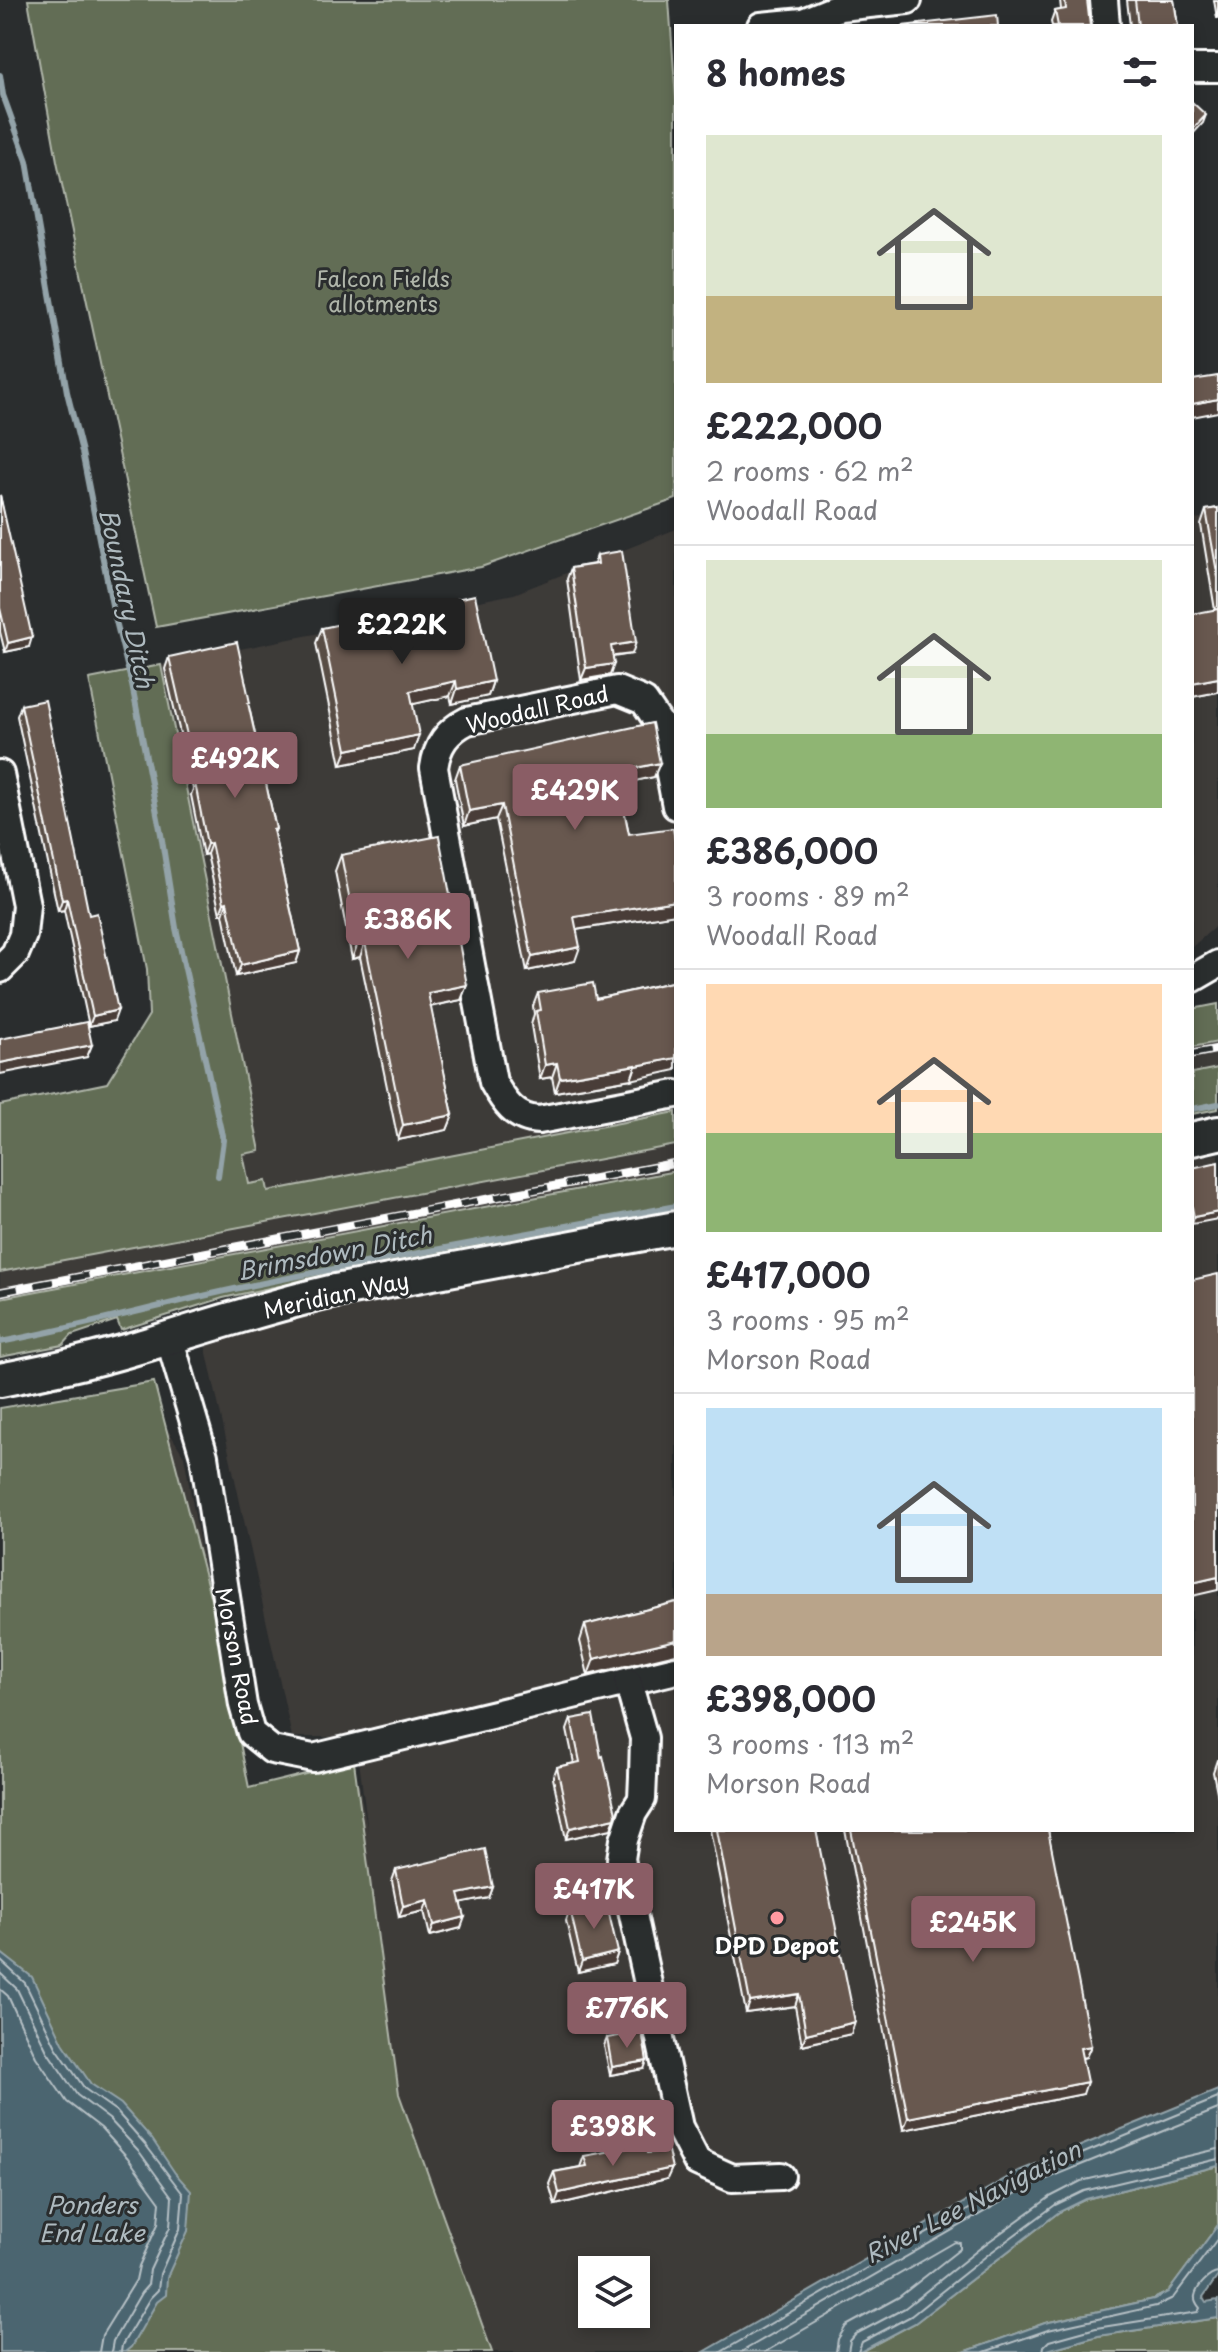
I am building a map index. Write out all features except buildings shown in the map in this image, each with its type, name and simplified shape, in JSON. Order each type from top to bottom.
[{"type":"main road","points":[[1194,1121],[1218,1118]]},
{"type":"main road","points":[[1194,1139],[1218,1133]]},
{"type":"main road","name":"Meridian Way","points":[[0,1380],[64,1367],[277,1304],[330,1292],[674,1228]]},
{"type":"street","points":[[803,24],[840,7],[908,0]]},
{"type":"street","points":[[1104,0],[1106,24]]},
{"type":"street","points":[[1194,68],[1218,68]]},
{"type":"street","name":"Woodall Road","points":[[674,795],[661,726],[644,701],[617,690],[467,721],[452,729],[436,751],[434,768],[493,1082],[504,1102],[527,1120],[539,1120],[674,1094]]},
{"type":"street","points":[[0,774],[26,905],[23,935],[15,954],[0,969]]},
{"type":"street","points":[[1194,978],[1218,964]]},
{"type":"street","name":"Morson Road","points":[[169,1337],[204,1456],[243,1705],[251,1733],[272,1750],[313,1758],[674,1670]]},
{"type":"street","points":[[628,1682],[644,1738],[643,1776],[642,1799],[633,1813],[621,1859],[679,2127],[697,2162],[732,2178],[781,2176]]},
{"type":"shaded area","points":[[1218,514],[1218,924],[1194,945],[1194,520]]},
{"type":"shaded area","points":[[674,530],[674,1112],[268,1191],[248,1184],[243,1154],[260,1150],[161,665],[514,594]]},
{"type":"shaded area","points":[[1218,1042],[1218,1068],[1194,1073],[1194,1047]]},
{"type":"shaded area","points":[[674,1145],[674,1171],[0,1298],[0,1272]]},
{"type":"shaded area","points":[[1218,1154],[1218,2090],[1019,2171],[704,2352],[0,2352],[164,1424],[184,1456],[252,1831],[305,1801],[359,1785],[368,1832],[356,1737],[292,1737],[203,1335],[324,1309],[674,1246],[674,1832],[1194,1832],[1194,1158]]},
{"type":"green space","name":"Falcon Fields allotments","points":[[28,0],[669,0],[674,71],[674,500],[481,567],[156,627],[57,161]]},
{"type":"green space","points":[[161,665],[260,1151],[243,1154],[249,1184],[266,1181],[268,1191],[674,1112],[674,1145],[0,1272],[0,1105],[107,1083],[149,1015],[147,969],[89,679]]},
{"type":"green space","points":[[1218,1004],[1218,1042],[1194,1047],[1194,1009]]},
{"type":"green space","points":[[1218,1068],[1218,1109],[1194,1114],[1194,1073]]},
{"type":"green space","points":[[674,1171],[674,1212],[269,1288],[223,1298],[121,1330],[117,1320],[72,1335],[63,1345],[0,1357],[0,1298]]},
{"type":"green space","points":[[154,1382],[213,1607],[249,1788],[354,1762],[399,2094],[492,2352],[0,2352],[0,1408]]},
{"type":"green space","points":[[1218,2166],[1218,2225],[1168,2292],[1154,2299],[1045,2323],[964,2352],[860,2352],[915,2323],[1059,2212],[1086,2199]]},
{"type":"green space","points":[[1218,2318],[1218,2352],[1040,2352],[1098,2336]]},
{"type":"water","name":"Ponders End Lake","points":[[0,1952],[32,1977],[63,2043],[91,2084],[121,2104],[191,2191],[188,2231],[167,2277],[166,2295],[157,2302],[125,2352],[0,2352]]},
{"type":"water","name":"River Lee Navigation","points":[[1218,2090],[1218,2166],[1086,2199],[1059,2212],[915,2323],[860,2352],[704,2352],[1019,2171]]},
{"type":"water","points":[[1218,2225],[1218,2276],[1203,2297],[1206,2302],[1218,2300],[1218,2318],[1098,2336],[1040,2352],[964,2352],[1045,2323],[1154,2299],[1168,2292]]},
{"type":"waterway","name":"Boundary Ditch","points":[[0,75],[3,95],[27,161],[67,392],[132,685],[176,928],[223,1140],[218,1176]]},
{"type":"waterway","name":"Brimsdown Ditch","points":[[1194,1109],[1218,1104]]},
{"type":"waterway","name":"Brimsdown Ditch","points":[[0,1342],[298,1276],[674,1206]]},
{"type":"railway","points":[[1194,1054],[1218,1049]]},
{"type":"railway","points":[[0,1292],[674,1163]]},
{"type":"place","name":"DPD Depot","points":[[777,1918]]}]
